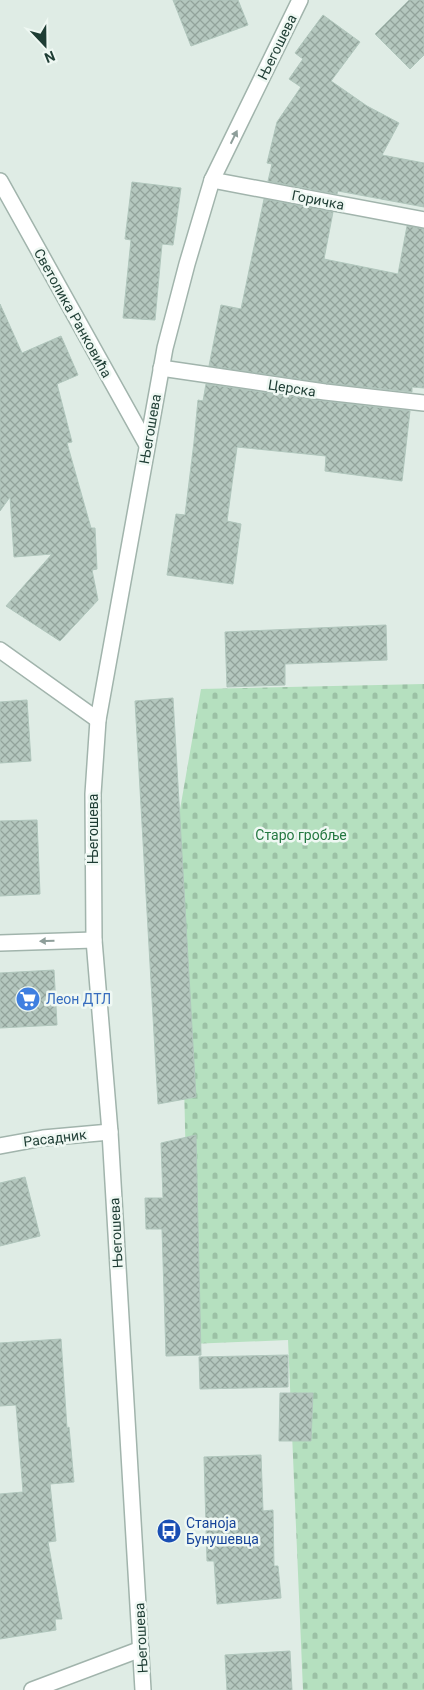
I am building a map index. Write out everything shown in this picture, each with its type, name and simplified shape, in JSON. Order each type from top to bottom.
[{"type":"street","name":"Његошева","points":[[143,1690],[110,1132],[94,940],[93,794],[98,720],[161,368],[170,329],[212,180],[300,0]]},
{"type":"street","name":"Горичка","points":[[212,180],[424,220]]},
{"type":"street","name":"Светолика Ранковића","points":[[0,181],[147,445]]},
{"type":"street","name":"Церска","points":[[161,368],[325,392],[424,403]]},
{"type":"street","points":[[0,650],[98,720]]},
{"type":"street","points":[[0,943],[94,940]]},
{"type":"street","name":"Расадник","points":[[0,1146],[43,1138],[110,1132]]},
{"type":"street","points":[[32,1690],[141,1649]]},
{"type":"green space","name":"Старо гробље","points":[[424,684],[424,1690],[303,1690],[288,1340],[190,1344],[178,821],[201,689]]},
{"type":"building","points":[[173,0],[238,0],[248,25],[191,46]]},
{"type":"building","points":[[409,0],[424,0],[424,55],[410,69],[375,34]]},
{"type":"building","points":[[323,15],[360,42],[331,81],[367,106],[399,123],[382,155],[424,163],[424,207],[338,191],[337,194],[268,181],[272,164],[267,163],[277,122],[301,87],[289,79],[303,59],[295,53]]},
{"type":"building","points":[[132,182],[181,188],[173,245],[162,244],[155,320],[123,318],[131,240],[125,239]]},
{"type":"building","points":[[264,199],[333,212],[324,259],[398,274],[407,226],[424,229],[424,388],[412,387],[412,392],[326,383],[209,366],[221,305],[241,309]]},
{"type":"building","points":[[0,304],[22,353],[61,336],[78,375],[57,384],[72,442],[67,443],[91,528],[95,528],[97,569],[92,570],[98,600],[60,641],[6,606],[52,554],[14,557],[10,497],[0,511]]},
{"type":"building","points":[[206,384],[410,411],[402,481],[325,471],[326,456],[237,447],[227,521],[241,524],[233,584],[167,575],[176,514],[185,515],[198,400],[203,401]]},
{"type":"building","points":[[386,625],[387,660],[285,664],[285,685],[227,687],[225,632]]},
{"type":"building","points":[[173,698],[196,1097],[158,1104],[135,701]]},
{"type":"building","points":[[27,700],[31,761],[0,763],[0,702]]},
{"type":"building","points":[[37,820],[40,894],[0,896],[0,821]]},
{"type":"building","name":"Леон ДТЛ","points":[[54,970],[57,1025],[0,1028],[0,973]]},
{"type":"building","points":[[196,1135],[201,1355],[166,1356],[162,1229],[146,1229],[145,1198],[163,1198],[161,1143]]},
{"type":"building","points":[[25,1177],[40,1236],[0,1246],[0,1183]]},
{"type":"building","points":[[61,1339],[67,1428],[69,1427],[74,1482],[50,1484],[56,1541],[48,1542],[62,1619],[55,1619],[56,1630],[0,1639],[0,1494],[23,1492],[16,1405],[0,1406],[0,1343]]},
{"type":"building","points":[[288,1355],[288,1387],[200,1389],[199,1357]]},
{"type":"building","points":[[280,1393],[313,1393],[311,1441],[279,1441]]},
{"type":"building","points":[[261,1455],[263,1511],[273,1510],[274,1566],[278,1566],[281,1598],[217,1604],[214,1561],[207,1561],[204,1457]]},
{"type":"building","points":[[290,1651],[292,1690],[227,1690],[225,1655]]},
{"type":"place","name":"Леон ДТЛ","points":[[28,999]]},
{"type":"place","name":"Станоја Бунушевца","points":[[169,1531]]}]
